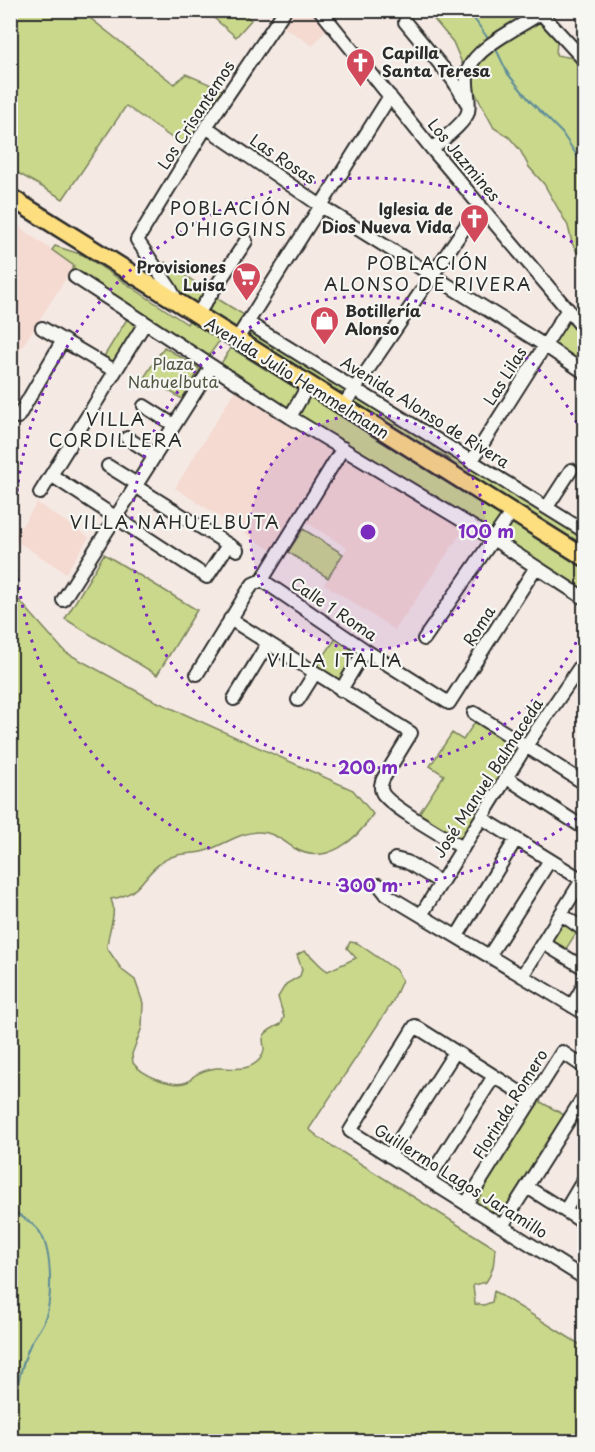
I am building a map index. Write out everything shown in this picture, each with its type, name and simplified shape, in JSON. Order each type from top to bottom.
[{"type":"highway","name":"Avenida Julio Hemmelmann","points":[[10,197],[511,513],[585,557]]},
{"type":"street","name":"Los Crisantemos","points":[[178,303],[137,240],[206,127],[285,10]]},
{"type":"street","name":"Los Jazmines","points":[[320,10],[432,149],[585,329]]},
{"type":"street","points":[[432,149],[465,119],[469,112],[468,70],[475,58],[500,38],[541,12],[585,60]]},
{"type":"street","points":[[405,22],[453,80],[468,104]]},
{"type":"street","points":[[237,339],[390,96]]},
{"type":"street","name":"Las Rosas","points":[[206,127],[321,206],[585,372]]},
{"type":"street","points":[[343,406],[480,205]]},
{"type":"street","points":[[197,315],[246,241]]},
{"type":"street","points":[[75,277],[290,417],[493,539],[585,598]]},
{"type":"street","name":"Las Lilas","points":[[471,462],[568,309]]},
{"type":"street","name":"Avenida Alonso de Rivera","points":[[248,322],[585,531]]},
{"type":"street","points":[[40,493],[145,323]]},
{"type":"street","points":[[42,328],[115,371]]},
{"type":"street","points":[[18,417],[63,340]]},
{"type":"street","points":[[63,600],[212,366]]},
{"type":"street","points":[[290,417],[309,384]]},
{"type":"street","points":[[144,406],[174,425]]},
{"type":"street","points":[[128,438],[155,456]]},
{"type":"street","points":[[197,674],[253,584],[262,580],[343,448]]},
{"type":"street","points":[[51,475],[207,577],[232,547],[108,466]]},
{"type":"street","points":[[547,507],[571,470]]},
{"type":"street","points":[[424,639],[511,513]]},
{"type":"street","name":"Roma","points":[[449,703],[536,567]]},
{"type":"street","name":"Calle 1 Roma","points":[[262,580],[449,703]]},
{"type":"street","points":[[230,619],[411,733],[380,786],[385,797],[463,848]]},
{"type":"street","points":[[234,699],[268,644]]},
{"type":"street","points":[[341,690],[366,650]]},
{"type":"street","name":"José Manuel Balmaceda","points":[[421,915],[526,746],[585,661]]},
{"type":"street","points":[[298,700],[315,673]]},
{"type":"street","points":[[474,713],[585,783]]},
{"type":"street","points":[[507,778],[585,828]]},
{"type":"street","points":[[482,818],[583,880],[522,976]]},
{"type":"street","points":[[457,936],[516,839]]},
{"type":"street","points":[[395,859],[407,862],[440,882]]},
{"type":"street","points":[[489,956],[549,860]]},
{"type":"street","points":[[379,885],[387,896],[585,1013]]},
{"type":"street","points":[[561,914],[585,930]]},
{"type":"street","points":[[543,943],[585,968]]},
{"type":"street","points":[[572,1006],[585,985]]},
{"type":"street","name":"Guillermo Lagos Jaramillo","points":[[455,1052],[415,1026],[350,1131],[585,1278]]},
{"type":"street","points":[[389,1156],[455,1052],[532,1100]]},
{"type":"street","name":"Florinda Romero","points":[[466,1204],[562,1052],[585,1066]]},
{"type":"street","points":[[428,1180],[494,1076]]},
{"type":"street","points":[[502,1226],[585,1096]]},
{"type":"street","points":[[565,1211],[585,1179]]},
{"type":"street","points":[[527,1187],[585,1223]]},
{"type":"shaded area","points":[[312,10],[327,28],[313,46],[282,26],[293,11]]},
{"type":"shaded area","points":[[18,226],[74,266],[11,364],[11,236]]},
{"type":"shaded area","points":[[237,387],[336,452],[274,552],[175,488]]},
{"type":"shaded area","points":[[346,456],[464,529],[395,630],[324,584],[347,548],[306,522]]},
{"type":"shaded area","points":[[37,503],[89,537],[66,573],[13,539]]},
{"type":"green space","points":[[11,10],[81,11],[174,84],[186,74],[223,90],[185,147],[126,106],[63,199],[11,169]]},
{"type":"green space","points":[[210,11],[240,11],[251,20],[236,37],[208,13]]},
{"type":"green space","points":[[422,11],[528,11],[557,41],[556,55],[584,60],[584,265],[572,243],[568,226],[544,184],[529,167],[520,150],[509,137],[494,128],[473,89],[453,42],[432,17]]},
{"type":"green space","points":[[55,246],[83,255],[187,324],[189,320],[220,340],[208,357],[71,271],[74,266],[52,250]]},
{"type":"green space","points":[[165,262],[208,291],[198,307],[177,291],[161,270]]},
{"type":"green space","points":[[213,296],[244,315],[234,330],[203,312]]},
{"type":"green space","points":[[127,319],[138,326],[114,364],[103,358]]},
{"type":"green space","points":[[567,323],[574,324],[584,337],[584,369],[551,343]]},
{"type":"green space","points":[[254,331],[584,537],[584,546],[459,472],[444,456],[435,451],[423,450],[246,339]]},
{"type":"green space","name":"Plaza Nahuelbuta","points":[[164,347],[200,369],[182,399],[145,376]]},
{"type":"green space","points":[[231,348],[584,568],[584,591],[220,365]]},
{"type":"green space","points":[[303,529],[343,554],[328,578],[288,552]]},
{"type":"green space","points":[[104,554],[197,610],[157,675],[65,619]]},
{"type":"green space","points":[[11,591],[65,652],[151,699],[353,790],[373,814],[349,841],[328,852],[306,853],[272,835],[262,832],[250,833],[205,851],[170,857],[157,866],[136,888],[111,899],[113,917],[107,948],[122,970],[135,980],[143,1003],[142,1027],[132,1054],[133,1063],[143,1072],[158,1079],[181,1083],[210,1069],[245,1068],[255,1063],[263,1053],[263,1037],[271,1029],[281,1024],[284,1017],[278,997],[286,984],[300,976],[302,969],[297,955],[304,951],[328,971],[356,958],[347,948],[350,942],[357,943],[396,970],[402,980],[392,1003],[309,1129],[321,1139],[495,1248],[489,1278],[486,1282],[473,1285],[475,1304],[484,1305],[492,1302],[494,1291],[584,1347],[584,1441],[11,1441]]},
{"type":"green space","points":[[336,638],[361,654],[340,686],[315,669]]},
{"type":"green space","points":[[477,719],[519,748],[462,839],[459,839],[418,815],[444,775],[430,766],[452,733],[463,740]]},
{"type":"green space","points":[[562,919],[578,930],[564,952],[548,941]]},
{"type":"green space","points":[[537,1100],[568,1117],[498,1220],[473,1205]]},
{"type":"waterway","points":[[468,10],[489,40]]},
{"type":"waterway","points":[[495,47],[508,74],[531,102],[562,133],[584,166]]},
{"type":"waterway","points":[[38,224],[48,231]]},
{"type":"waterway","points":[[234,349],[286,380]]},
{"type":"waterway","points":[[10,1080],[13,1124],[10,1140]]},
{"type":"waterway","points":[[10,1206],[41,1234],[45,1242],[50,1277],[47,1312],[27,1353],[10,1417]]},
{"type":"place","name":"Capilla Santa Teresa","points":[[361,88]]},
{"type":"place","name":"Iglesia de Dios Nueva Vida","points":[[474,244]]},
{"type":"place","name":"Provisiones Luisa","points":[[247,302]]},
{"type":"place","name":"Botillería Alonso","points":[[324,346]]},
{"type":"district","name":"POBLACIÓN O'HIGGINS","points":[[231,219]]},
{"type":"district","name":"POBLACIÓN ALONSO DE RIVERA","points":[[428,274]]},
{"type":"district","name":"VILLA CORDILLERA","points":[[116,430]]},
{"type":"district","name":"VILLA NAHUELBUTA","points":[[175,523]]},
{"type":"district","name":"VILLA ITALIA","points":[[335,661]]}]
